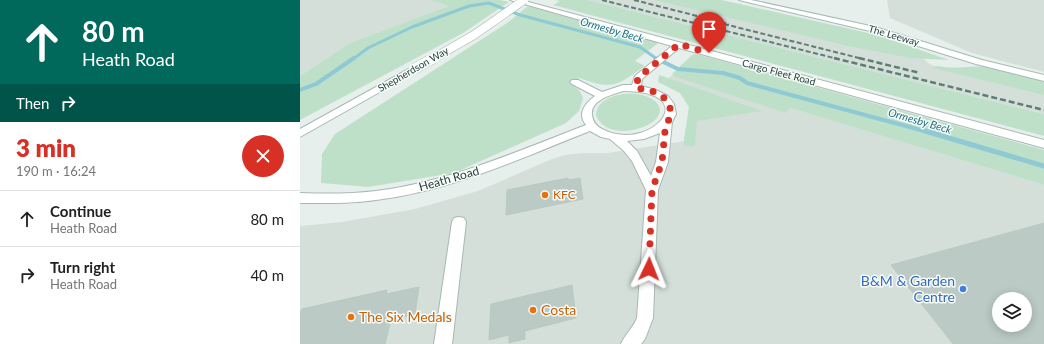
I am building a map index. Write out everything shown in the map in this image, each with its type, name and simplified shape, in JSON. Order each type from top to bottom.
[{"type":"street","name":"Cargo Fleet Road","points":[[513,0],[675,47],[1044,144]]},
{"type":"street","name":"Shepherdson Way","points":[[300,134],[474,35],[524,0]]},
{"type":"street","name":"The Leeway","points":[[742,0],[872,28],[980,62],[1044,78]]},
{"type":"street","points":[[636,88],[638,78],[675,47]]},
{"type":"street","points":[[575,82],[601,95]]},
{"type":"street","points":[[630,344],[638,333],[645,318],[652,190],[662,162],[667,122],[671,113],[669,103],[662,96],[650,90],[636,88],[611,91],[601,95],[592,102],[586,110],[586,118],[590,127],[600,133],[614,137],[630,138],[645,136],[658,130],[667,122]]},
{"type":"street","name":"Heath Road","points":[[300,198],[323,200],[355,198],[391,194],[440,183],[472,173],[590,127]]},
{"type":"street","points":[[614,137],[625,144],[636,156],[652,190]]},
{"type":"street","points":[[443,344],[458,222]]},
{"type":"shaded area","points":[[300,0],[466,0],[350,43],[300,76]]},
{"type":"shaded area","points":[[588,0],[706,0],[908,46],[931,65],[1044,91],[1044,114]]},
{"type":"shaded area","points":[[887,0],[1044,0],[1044,72],[972,53],[890,18]]},
{"type":"shaded area","points":[[675,73],[1044,185],[1044,344],[300,344],[300,226],[342,222],[415,209],[478,191],[552,159],[565,155],[608,153],[685,141],[689,107],[680,93],[670,87],[666,80]]},
{"type":"green space","points":[[431,0],[500,0],[509,2],[463,33],[300,120],[300,76],[350,43],[449,6]]},
{"type":"green space","points":[[555,0],[588,0],[1044,114],[1044,136],[553,5],[560,1]]},
{"type":"green space","points":[[654,0],[722,0],[877,35],[949,60],[910,58],[848,46]]},
{"type":"green space","points":[[528,6],[657,42],[657,44],[635,61],[645,66],[621,82],[608,85],[591,82],[580,78],[571,84],[579,90],[583,98],[579,111],[566,123],[454,173],[368,187],[321,183],[322,154],[335,134],[507,23]]},
{"type":"green space","points":[[696,54],[1044,150],[1044,185],[790,108],[786,113],[676,77],[672,74],[692,55]]},
{"type":"green space","points":[[938,66],[951,68],[988,67],[1044,80],[1044,95],[933,68]]},
{"type":"green space","points":[[659,75],[762,111],[697,121],[695,146],[683,146],[689,107],[680,93],[658,82]]},
{"type":"green space","points":[[623,94],[640,94],[655,101],[660,109],[657,117],[650,124],[639,129],[626,131],[613,130],[603,125],[596,115],[599,106],[609,98]]},
{"type":"building","name":"KFC","points":[[568,178],[569,180],[580,178],[583,199],[506,215],[507,190]]},
{"type":"building","points":[[1044,223],[1044,344],[953,344],[891,265]]},
{"type":"building","name":"Costa","points":[[572,285],[576,318],[525,331],[525,339],[509,343],[509,335],[489,340],[491,304]]},
{"type":"building","name":"The Six Medals","points":[[419,287],[415,314],[391,320],[385,344],[300,344],[300,313],[302,309],[387,290],[386,294]]},
{"type":"waterway","name":"Ormesby Beck","points":[[353,59],[368,48],[412,27],[469,6],[489,3],[520,15],[640,47],[657,59]]},
{"type":"waterway","name":"Ormesby Beck","points":[[300,90],[316,84],[354,58]]},
{"type":"waterway","name":"Ormesby Beck","points":[[657,59],[678,69],[723,73],[740,78],[747,83],[928,132]]},
{"type":"waterway","name":"Ormesby Beck","points":[[925,131],[1044,166]]},
{"type":"railway","points":[[602,0],[834,58]]},
{"type":"railway","points":[[634,0],[729,24]]},
{"type":"railway","points":[[724,24],[860,58]]},
{"type":"railway","points":[[834,58],[1044,110]]},
{"type":"railway","points":[[834,58],[838,59]]},
{"type":"railway","points":[[860,58],[920,73]]},
{"type":"place","name":"KFC","points":[[545,195]]},
{"type":"place","name":"B&M & Garden Centre","points":[[963,289]]},
{"type":"place","name":"Costa","points":[[533,310]]},
{"type":"place","name":"The Six Medals","points":[[351,317]]},
{"type":"route","points":[[649,269],[652,190],[662,162],[665,131],[671,113],[669,103],[662,96],[650,90],[636,88],[638,78],[679,44],[709,53]]}]
